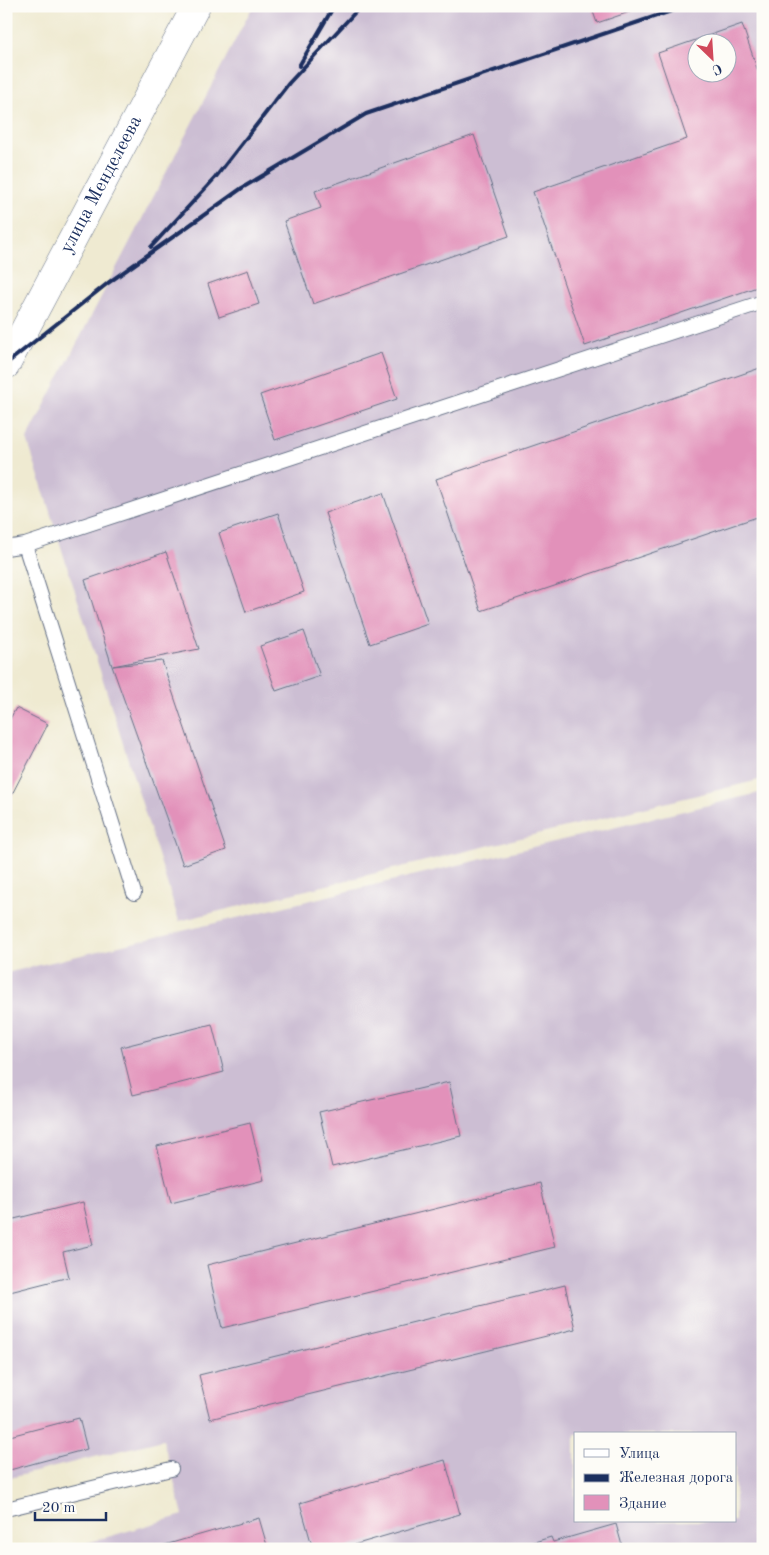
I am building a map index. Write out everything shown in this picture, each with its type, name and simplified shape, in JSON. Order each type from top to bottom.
[{"type":"main road","name":"улица Менделеева","points":[[6,365],[196,6]]},
{"type":"lane","points":[[6,548],[25,545],[763,302]]},
{"type":"lane","points":[[25,545],[134,893]]},
{"type":"lane","points":[[6,1509],[171,1468]]},
{"type":"shaded area","points":[[253,6],[763,6],[763,779],[179,921],[27,439]]},
{"type":"shaded area","points":[[763,792],[763,1549],[66,1549],[183,1515],[163,1440],[6,1479],[6,973]]},
{"type":"building","points":[[591,6],[644,6],[644,7],[597,23]]},
{"type":"building","points":[[742,24],[763,86],[763,285],[585,346],[533,192],[687,139],[658,53],[686,43],[686,82],[736,82],[736,32],[719,32]]},
{"type":"building","points":[[474,135],[509,236],[313,304],[284,221],[321,208],[315,191]]},
{"type":"building","points":[[248,270],[259,304],[219,317],[208,284]]},
{"type":"building","points":[[381,353],[397,399],[275,440],[260,395]]},
{"type":"building","points":[[763,367],[763,515],[481,611],[436,479]]},
{"type":"building","points":[[383,493],[428,624],[370,644],[325,513]]},
{"type":"building","points":[[278,513],[304,592],[246,612],[219,533]]},
{"type":"building","points":[[166,552],[199,649],[113,666],[162,661],[226,850],[183,865],[112,666],[85,580]]},
{"type":"building","points":[[304,631],[320,676],[276,691],[260,646]]},
{"type":"building","points":[[16,708],[48,724],[6,806],[6,726]]},
{"type":"building","points":[[212,1024],[224,1072],[133,1095],[121,1047]]},
{"type":"building","points":[[449,1082],[461,1136],[332,1167],[319,1112]]},
{"type":"building","points":[[250,1123],[264,1180],[171,1203],[157,1146]]},
{"type":"building","points":[[540,1183],[555,1247],[222,1328],[207,1265]]},
{"type":"building","points":[[83,1202],[93,1245],[63,1252],[69,1277],[6,1293],[6,1221]]},
{"type":"building","points":[[565,1285],[575,1329],[210,1419],[199,1375]]},
{"type":"building","points":[[79,1418],[87,1449],[6,1471],[6,1437]]},
{"type":"building","points":[[445,1460],[460,1514],[340,1549],[313,1549],[300,1503]]},
{"type":"building","points":[[259,1518],[268,1549],[154,1549],[154,1548]]},
{"type":"building","points":[[616,1524],[623,1549],[511,1549],[551,1537],[553,1542]]},
{"type":"railway","points":[[299,66],[334,6]]},
{"type":"railway","points":[[151,247],[215,178],[289,83],[361,6]]},
{"type":"railway","points":[[6,364],[108,283],[242,188],[366,114],[686,6]]}]
